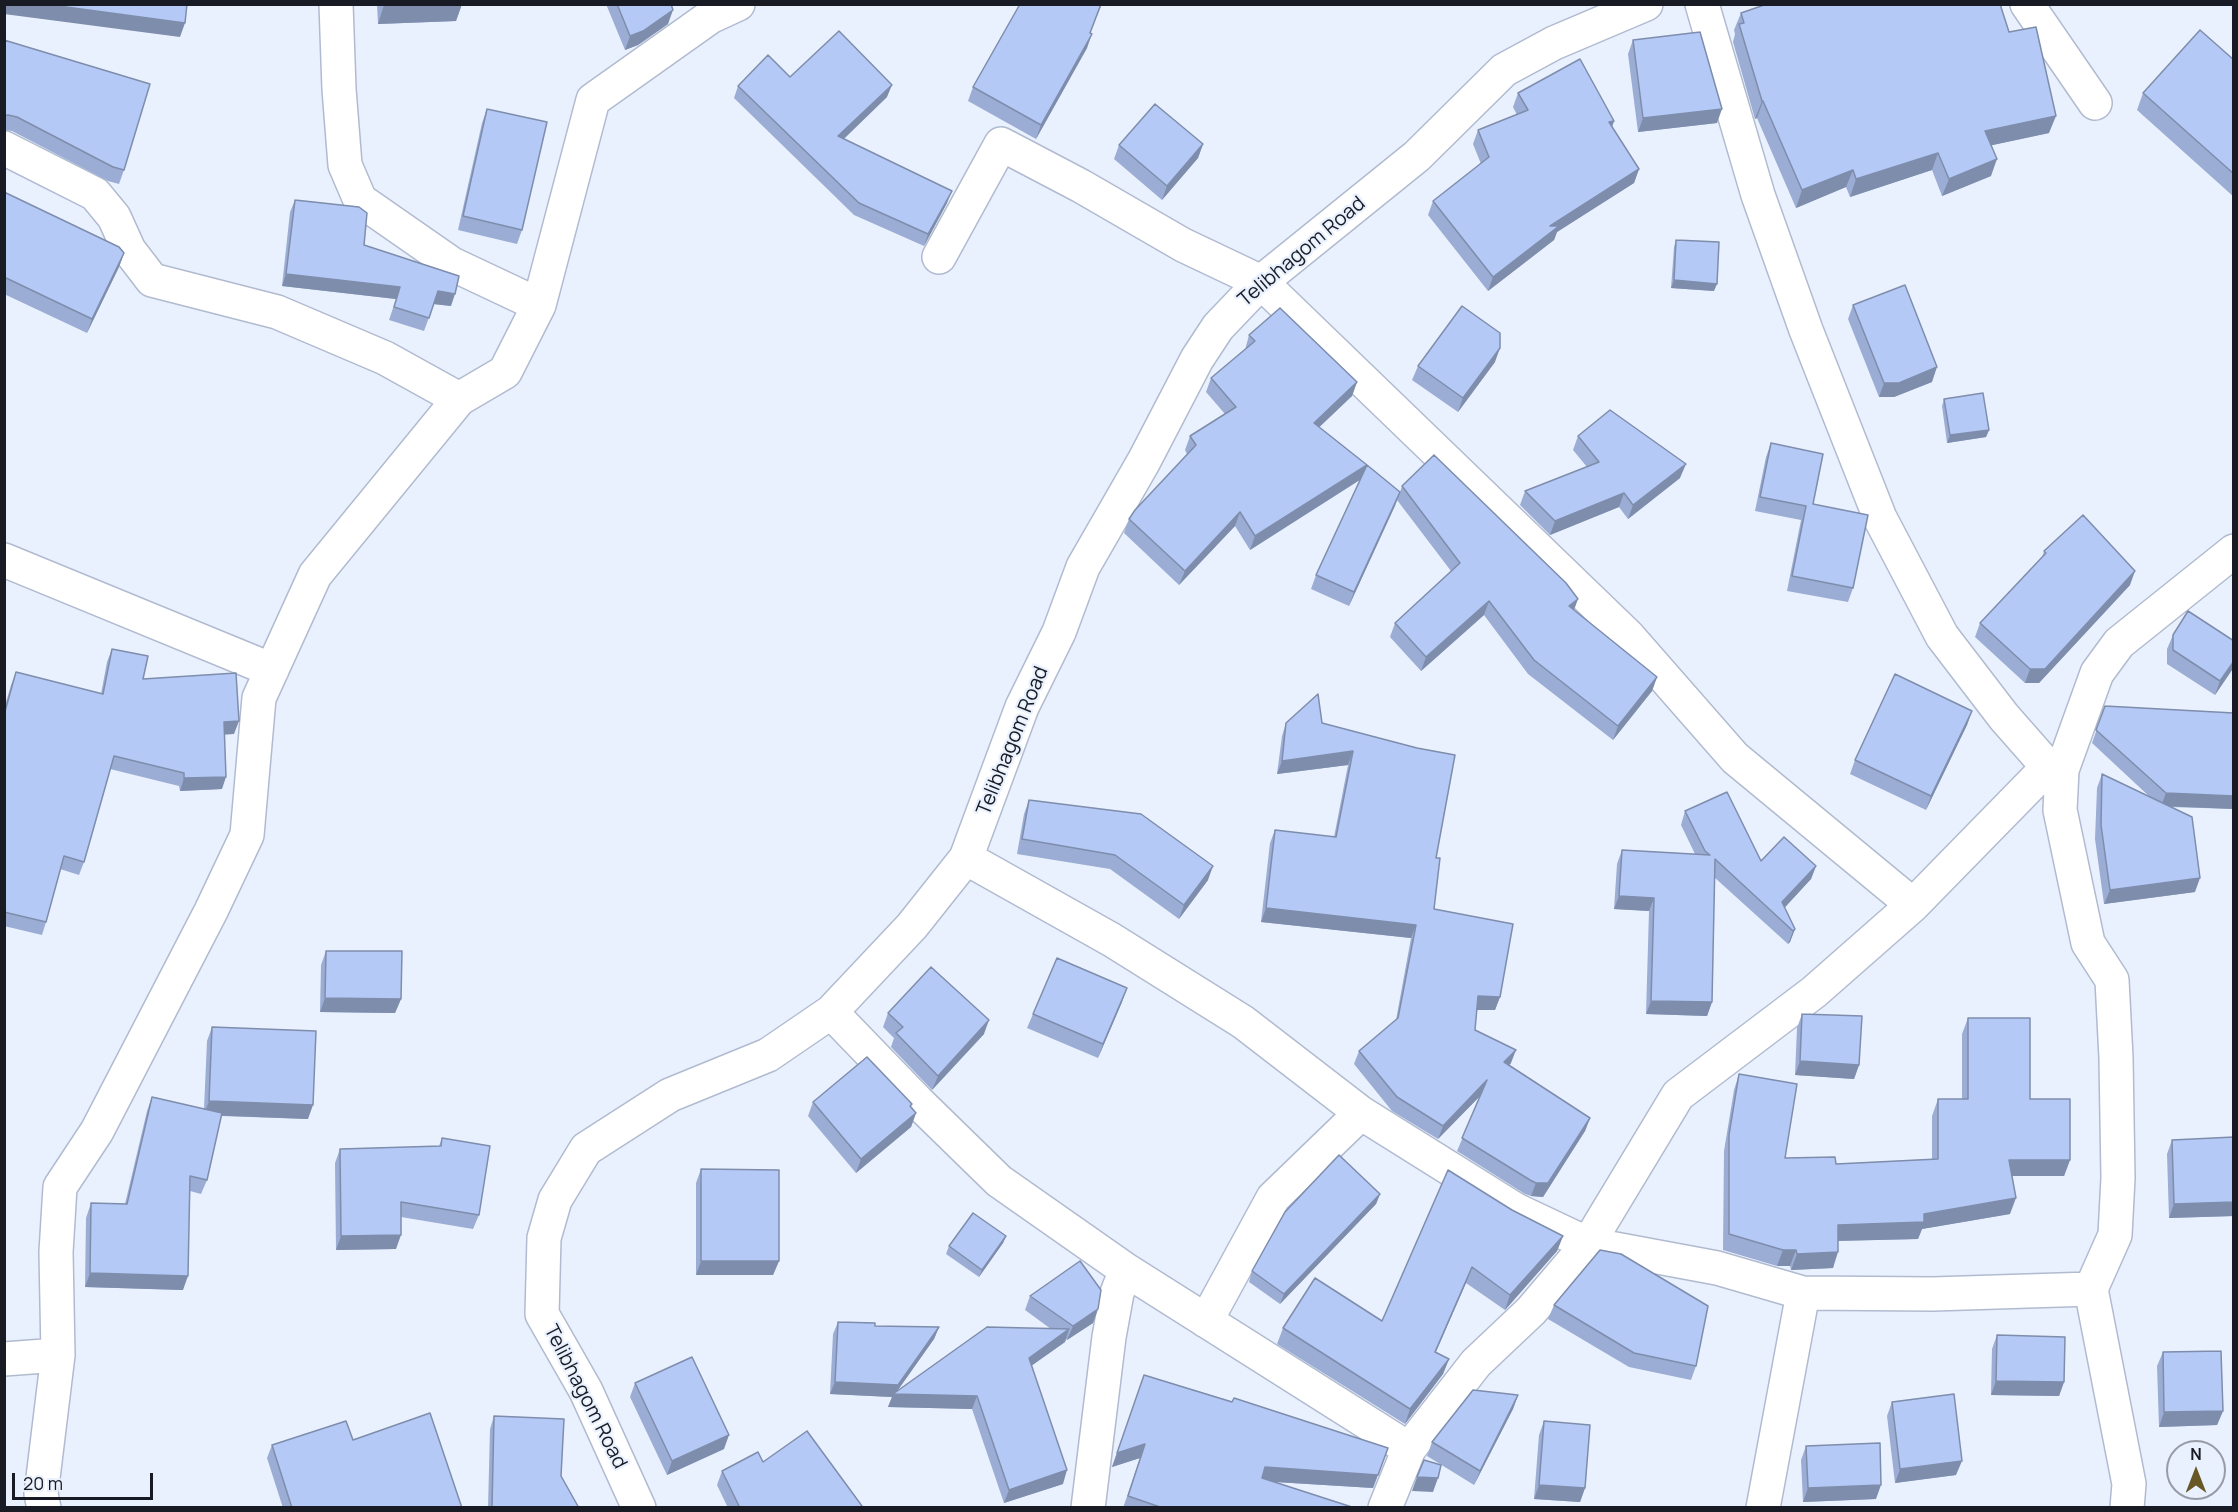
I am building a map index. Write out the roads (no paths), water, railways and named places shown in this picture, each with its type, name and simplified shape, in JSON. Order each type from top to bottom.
[{"type":"street","points":[[336,4],[345,165],[360,200],[452,264],[539,305]]},
{"type":"street","points":[[44,1508],[41,1494],[58,1354],[56,1252],[60,1187],[97,1131],[211,911],[247,835],[259,698],[315,575],[459,399],[505,372],[539,305],[593,100],[710,17],[738,4]]},
{"type":"street","name":"Telibhagom Road","points":[[639,1508],[586,1391],[542,1314],[544,1238],[555,1200],[586,1149],[670,1095],[768,1056],[831,1012],[912,926],[966,858],[1022,707],[1059,632],[1083,567],[1144,461],[1197,359],[1218,327],[1261,282],[1417,156],[1504,70],[1554,43],[1646,4]]},
{"type":"street","points":[[1702,4],[1758,195],[1806,330],[1880,518],[1942,636],[2004,717],[2055,768],[2060,810],[2088,943],[2112,980],[2118,1178],[2115,1235],[2091,1289],[2129,1484],[2127,1508]]},
{"type":"street","points":[[2027,4],[2095,103]]},
{"type":"street","points":[[939,257],[1001,144],[1081,186],[1183,245],[1261,282],[1629,637],[1735,758],[1913,905]]},
{"type":"street","points":[[4,148],[95,194],[114,217],[129,250],[152,280],[277,312],[385,358],[459,399]]},
{"type":"street","points":[[1385,1508],[1408,1449],[1476,1363],[1531,1311],[1588,1244],[1678,1095],[1814,992],[1913,905],[2055,768],[2097,673],[2119,643],[2234,551]]},
{"type":"street","points":[[4,560],[272,670]]},
{"type":"street","points":[[966,858],[1112,940],[1243,1022],[1361,1113],[1516,1210],[1588,1244],[1717,1268],[1803,1293],[1933,1294],[2091,1289]]},
{"type":"street","points":[[831,1012],[999,1181],[1126,1270],[1408,1449]]},
{"type":"street","points":[[1206,1321],[1273,1198],[1361,1113]]},
{"type":"street","points":[[1088,1508],[1108,1336],[1117,1293],[1126,1270]]},
{"type":"street","points":[[1763,1508],[1803,1293]]},
{"type":"street","points":[[4,1359],[58,1354]]}]
